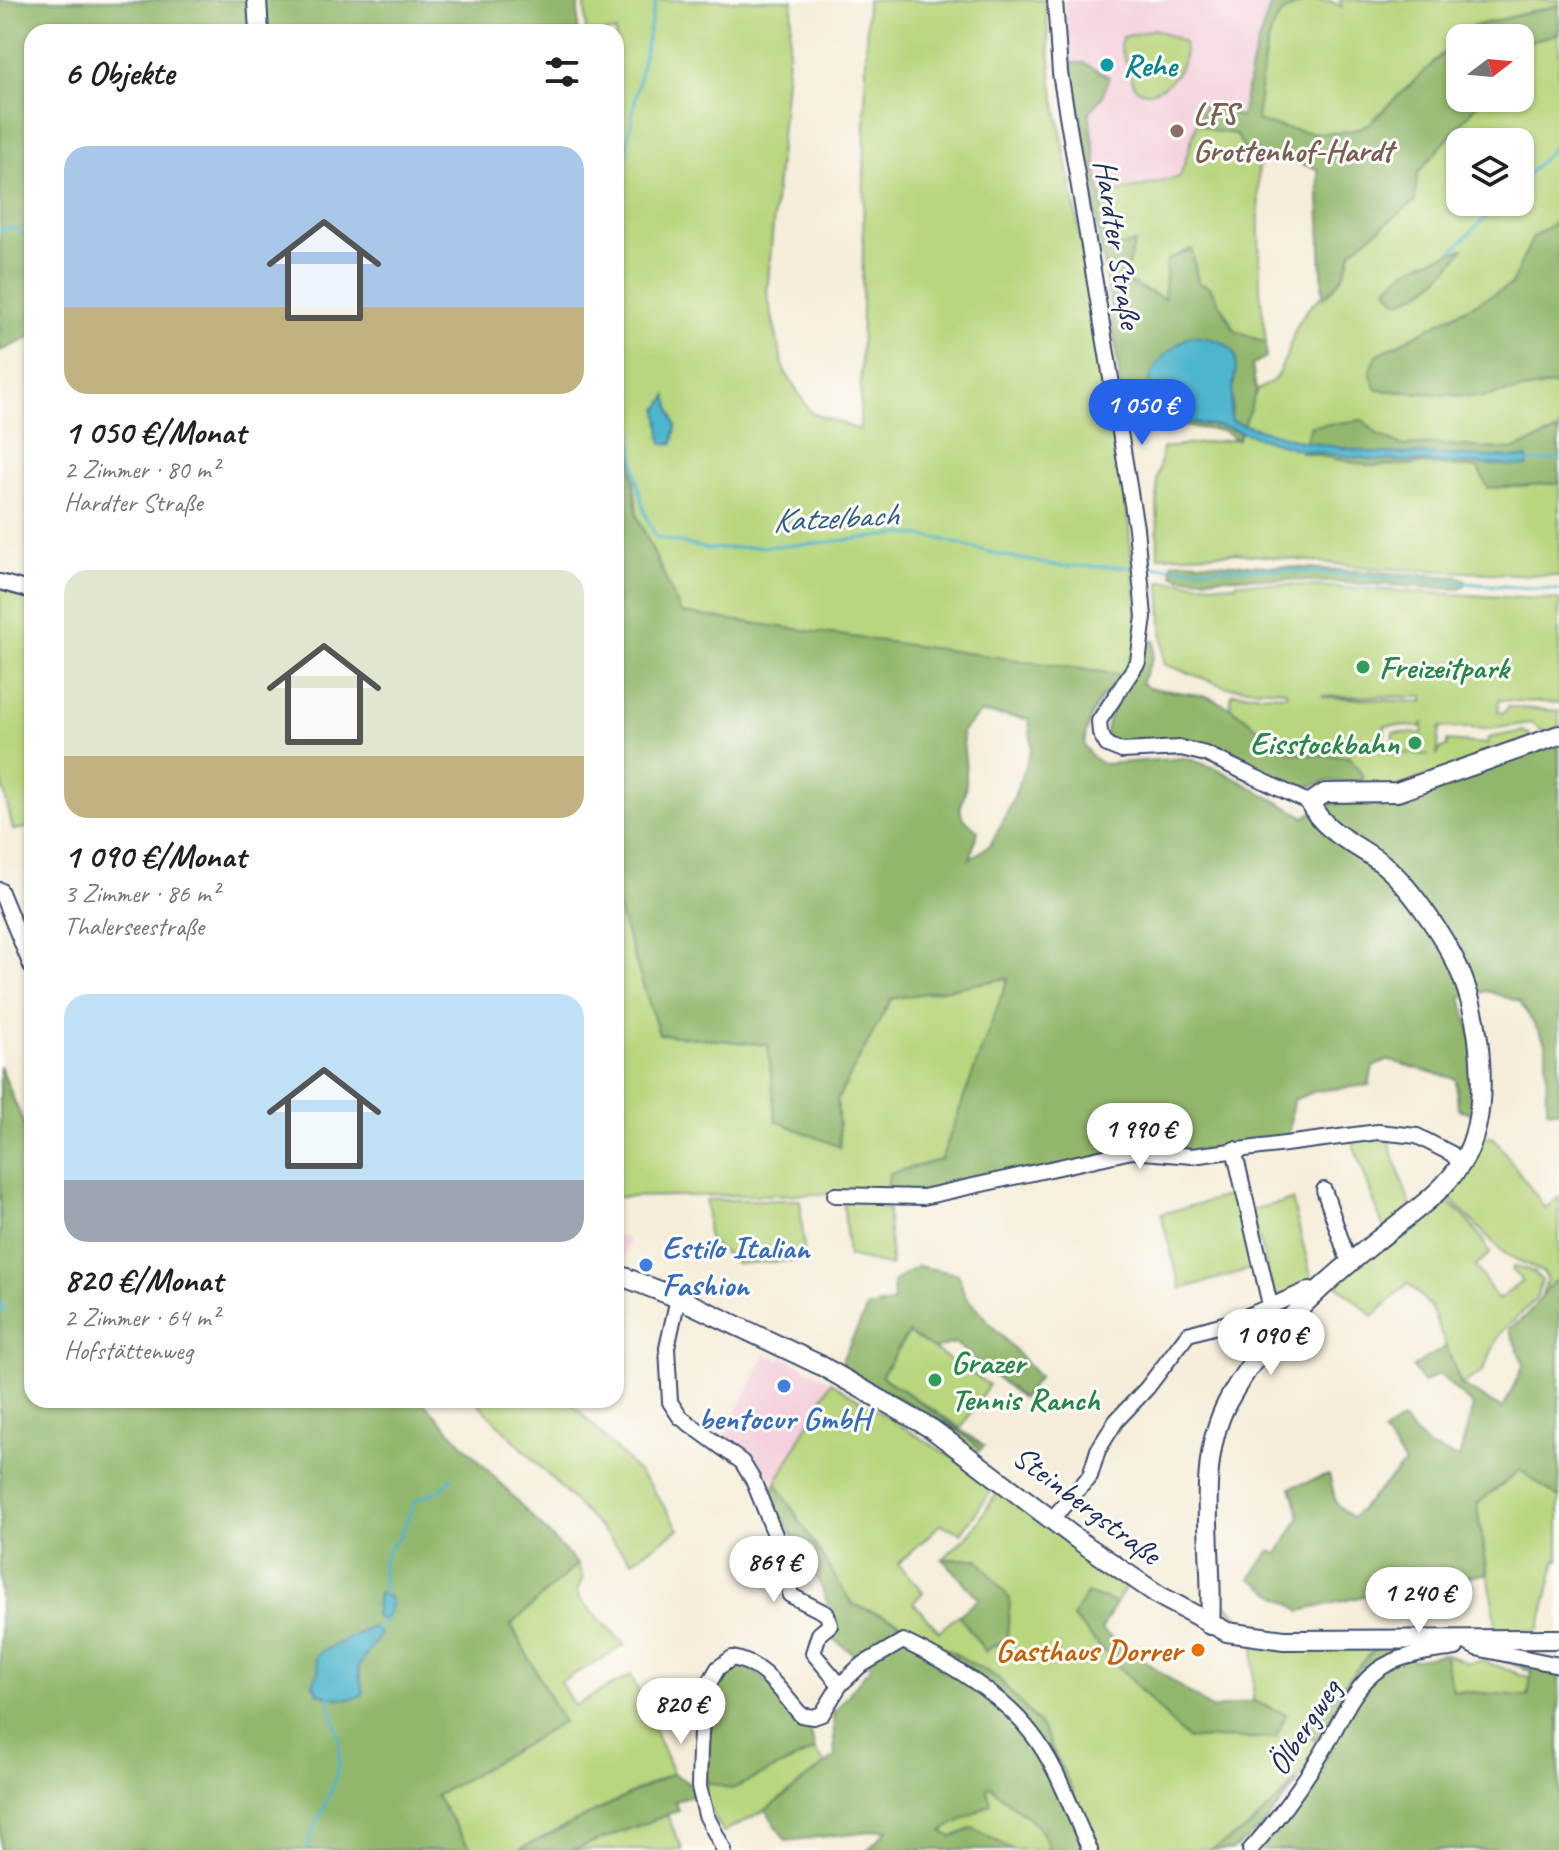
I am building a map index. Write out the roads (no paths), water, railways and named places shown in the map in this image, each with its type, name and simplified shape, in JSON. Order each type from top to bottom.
[{"type":"main road","points":[[257,0],[258,24]]},
{"type":"main road","points":[[1210,1625],[1209,1499],[1212,1454],[1220,1418],[1246,1376],[1317,1291],[1438,1192],[1461,1165],[1479,1121],[1479,1042],[1474,1010],[1462,975],[1425,916],[1387,867],[1339,835],[1310,803],[1325,793],[1397,792],[1489,763],[1559,735]]},
{"type":"main road","name":"Steinbergstraße","points":[[624,1277],[678,1298],[823,1367],[920,1422],[1160,1596],[1210,1625],[1241,1636],[1284,1640],[1559,1639]]},
{"type":"street","name":"Hardter Straße","points":[[1055,0],[1060,73],[1140,580],[1142,647],[1136,667],[1099,721],[1100,733],[1107,745],[1122,751],[1181,748],[1206,754],[1310,803]]},
{"type":"street","points":[[0,582],[24,589]]},
{"type":"street","points":[[0,890],[24,948]]},
{"type":"street","points":[[835,1195],[923,1197],[1132,1151],[1192,1156],[1396,1131],[1417,1136],[1452,1154],[1461,1165]]},
{"type":"street","points":[[1234,1149],[1270,1305]]},
{"type":"street","points":[[1324,1190],[1349,1263]]},
{"type":"street","points":[[1052,1519],[1090,1476],[1098,1450],[1116,1421],[1147,1388],[1188,1334],[1238,1320],[1310,1289],[1317,1291]]},
{"type":"street","points":[[678,1298],[667,1348],[670,1402],[680,1417],[742,1462],[753,1480],[790,1572],[790,1595],[827,1614],[830,1625],[819,1634],[813,1653],[840,1685]]},
{"type":"street","points":[[1460,1639],[1476,1648],[1559,1665]]},
{"type":"street","name":"Ölbergweg","points":[[1250,1850],[1271,1827],[1322,1753],[1340,1718],[1378,1670],[1413,1655],[1456,1648],[1460,1639]]},
{"type":"street","points":[[724,1850],[706,1815],[699,1787],[704,1692],[718,1668],[732,1658],[750,1661],[769,1677],[801,1715],[813,1717],[822,1714],[840,1685],[860,1666],[903,1641],[964,1675],[1032,1733],[1047,1757],[1090,1850]]},
{"type":"water","points":[[1190,336],[1213,339],[1227,345],[1234,353],[1236,364],[1231,421],[1301,441],[1375,453],[1527,458],[1527,466],[1375,460],[1299,450],[1225,427],[1146,417],[1147,389],[1154,369],[1168,352]]},
{"type":"water","points":[[667,396],[676,427],[673,443],[662,444],[658,410]]},
{"type":"water","points":[[378,1593],[390,1598],[391,1606],[384,1621],[375,1616]]},
{"type":"water","points":[[372,1627],[380,1634],[358,1667],[363,1694],[347,1699],[318,1693],[313,1684],[319,1670],[315,1659],[320,1652]]},
{"type":"waterway","name":"Katzelbach","points":[[624,171],[656,0]]},
{"type":"waterway","points":[[1534,168],[1559,142]]},
{"type":"waterway","points":[[1452,251],[1487,216]]},
{"type":"waterway","points":[[0,230],[14,228],[24,235]]},
{"type":"waterway","name":"Katzelbach","points":[[624,362],[640,495],[656,537],[707,549],[800,545],[903,534],[937,538],[1058,566],[1133,567]]},
{"type":"waterway","points":[[1527,462],[1559,459]]},
{"type":"waterway","name":"Katzelbach","points":[[1145,567],[1271,569],[1559,590]]},
{"type":"waterway","points":[[0,1302],[4,1309],[0,1313]]},
{"type":"waterway","points":[[383,1596],[383,1562],[388,1549],[399,1538],[415,1501],[441,1489],[452,1478]]},
{"type":"waterway","points":[[374,1632],[384,1619]]},
{"type":"waterway","points":[[306,1850],[339,1763],[340,1742],[330,1706],[330,1693]]},
{"type":"place","name":"Rehe","points":[[1107,65]]},
{"type":"place","name":"LFS Grottenhof-Hardt","points":[[1177,131]]},
{"type":"place","name":"Freizeitpark","points":[[1363,667]]},
{"type":"place","name":"Eisstockbahn","points":[[1415,743]]},
{"type":"place","name":"Estilo Italian Fashion","points":[[646,1265]]},
{"type":"place","name":"Grazer Tennis Ranch","points":[[935,1380]]},
{"type":"place","name":"bentocur GmbH","points":[[784,1386]]},
{"type":"place","name":"Gasthaus Dorrer","points":[[1198,1650]]}]
